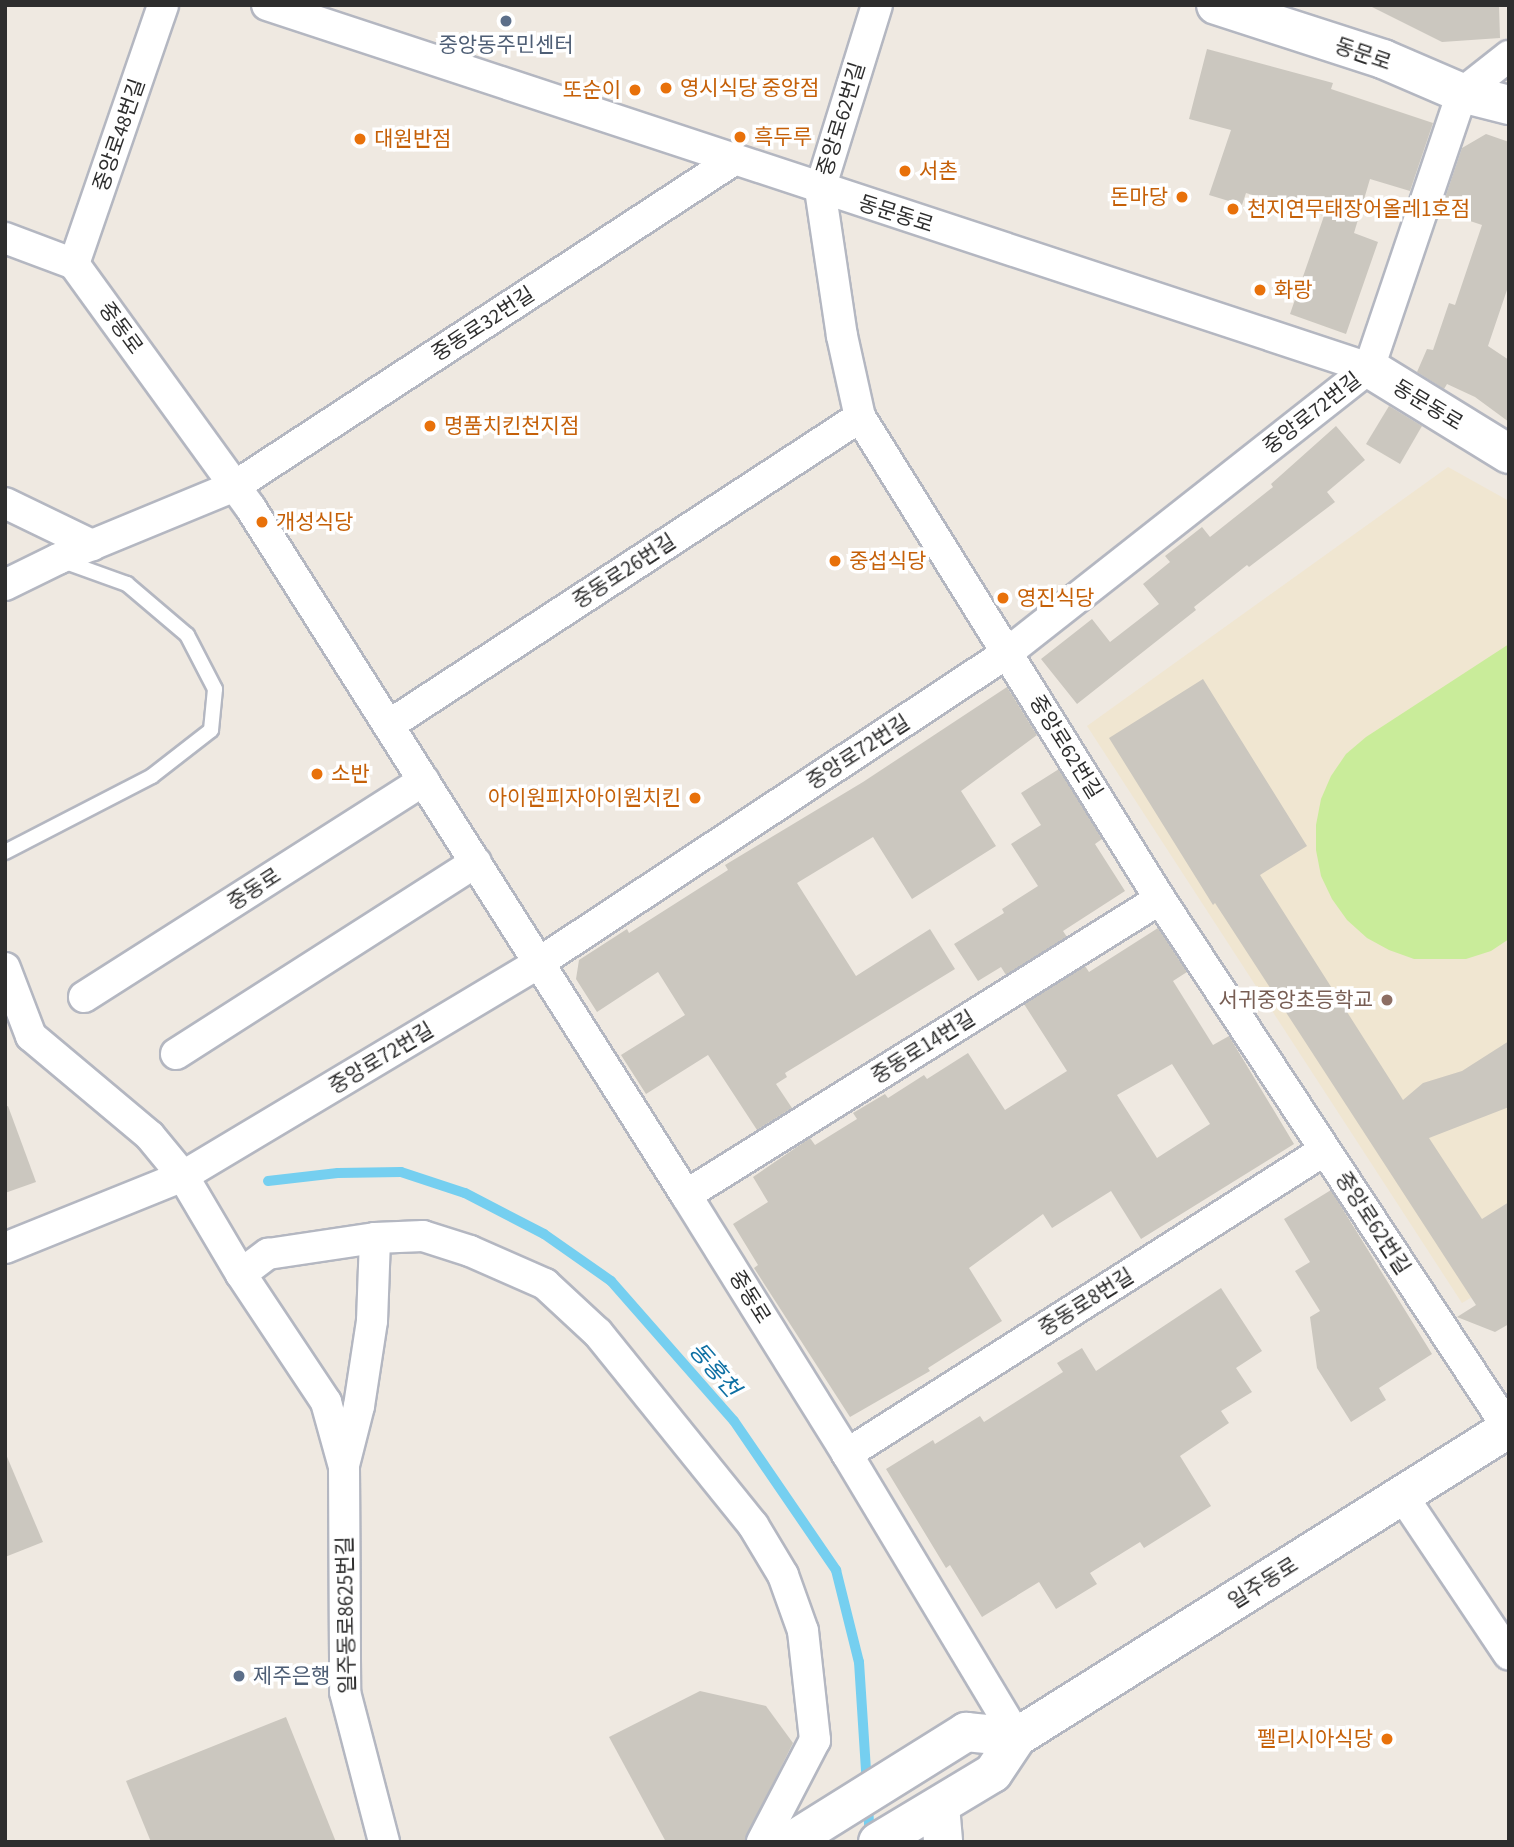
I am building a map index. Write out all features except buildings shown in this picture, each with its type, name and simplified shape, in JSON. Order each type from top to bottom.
[{"type":"main road","name":"동문로","points":[[1216,5],[1383,60],[1462,93],[1509,105]]},
{"type":"main road","name":"동문동로","points":[[1368,368],[1506,448]]},
{"type":"main road","name":"일주동로","points":[[891,1834],[942,1824],[993,1773],[1017,1737],[1508,1428]]},
{"type":"main road","points":[[790,1842],[966,1732],[1017,1737]]},
{"type":"street","name":"중앙로48번길","points":[[74,264],[163,5]]},
{"type":"street","name":"동문동로","points":[[267,5],[545,95],[732,161],[1368,368]]},
{"type":"street","name":"중앙로62번길","points":[[877,5],[820,189],[842,336],[860,417],[1160,899],[1508,1428]]},
{"type":"street","points":[[1462,93],[1509,56]]},
{"type":"street","name":"중앙로72번길","points":[[5,1248],[183,1176],[540,962],[1007,653],[1368,368],[1462,93]]},
{"type":"street","name":"중동로32번길","points":[[235,486],[732,161]]},
{"type":"street","points":[[5,238],[74,264]]},
{"type":"street","name":"중동로","points":[[74,264],[235,486],[389,725],[848,1454],[1017,1737]]},
{"type":"street","name":"중동로26번길","points":[[389,725],[860,417]]},
{"type":"street","points":[[5,585],[58,559],[235,486]]},
{"type":"street","points":[[5,503],[92,545]]},
{"type":"street","name":"중동로","points":[[84,998],[424,780]]},
{"type":"street","points":[[176,1054],[476,862]]},
{"type":"street","name":"중동로14번길","points":[[686,1195],[1160,899]]},
{"type":"street","name":"일주동로8625번길","points":[[5,968],[31,1036],[150,1136],[183,1176],[241,1274],[326,1402],[344,1467]]},
{"type":"street","name":"중동로8번길","points":[[848,1454],[1325,1150]]},
{"type":"street","points":[[241,1274],[268,1254],[375,1238],[423,1236],[470,1251],[545,1284],[598,1333],[753,1525],[783,1575],[803,1631],[811,1684],[815,1740],[762,1842]]},
{"type":"street","name":"일주동로8625번길","points":[[375,1238],[372,1321],[359,1406],[344,1467],[345,1692],[384,1842]]},
{"type":"street","points":[[1402,1495],[1509,1655]]},
{"type":"lane","points":[[5,852],[152,776],[211,730],[215,689],[187,635],[127,584],[58,559]]},
{"type":"shaded area","name":"서귀중앙초등학교","points":[[1448,467],[1509,501],[1509,1275],[1462,1303],[1087,726]]},
{"type":"green space","points":[[1509,644],[1509,939],[1491,951],[1466,959],[1414,959],[1367,938],[1347,920],[1332,899],[1321,876],[1316,850],[1316,825],[1321,799],[1331,776],[1346,754],[1366,737]]},
{"type":"waterway","name":"동홍천","points":[[268,1181],[338,1173],[401,1172],[465,1193],[544,1234],[611,1281],[734,1421],[836,1570],[859,1662],[867,1785]]},
{"type":"waterway","name":"동홍천","points":[[868,1804],[870,1838]]},
{"type":"place","name":"중앙동주민센터","points":[[506,21]]},
{"type":"place","name":"영시식당 중앙점","points":[[666,88]]},
{"type":"place","name":"또순이","points":[[635,90]]},
{"type":"place","name":"흑두루","points":[[740,137]]},
{"type":"place","name":"대원반점","points":[[360,139]]},
{"type":"place","name":"서촌","points":[[905,171]]},
{"type":"place","name":"돈마당","points":[[1182,197]]},
{"type":"place","name":"천지연무태장어올레1호점","points":[[1233,209]]},
{"type":"place","name":"화랑","points":[[1260,290]]},
{"type":"place","name":"명품치킨천지점","points":[[430,426]]},
{"type":"place","name":"개성식당","points":[[262,522]]},
{"type":"place","name":"중섭식당","points":[[835,561]]},
{"type":"place","name":"영진식당","points":[[1003,598]]},
{"type":"place","name":"소반","points":[[317,774]]},
{"type":"place","name":"아이원피자아이원치킨","points":[[695,798]]},
{"type":"place","name":"서귀중앙초등학교","points":[[1387,1000]]},
{"type":"place","name":"제주은행","points":[[239,1676]]},
{"type":"place","name":"펠리시아식당","points":[[1387,1739]]}]
